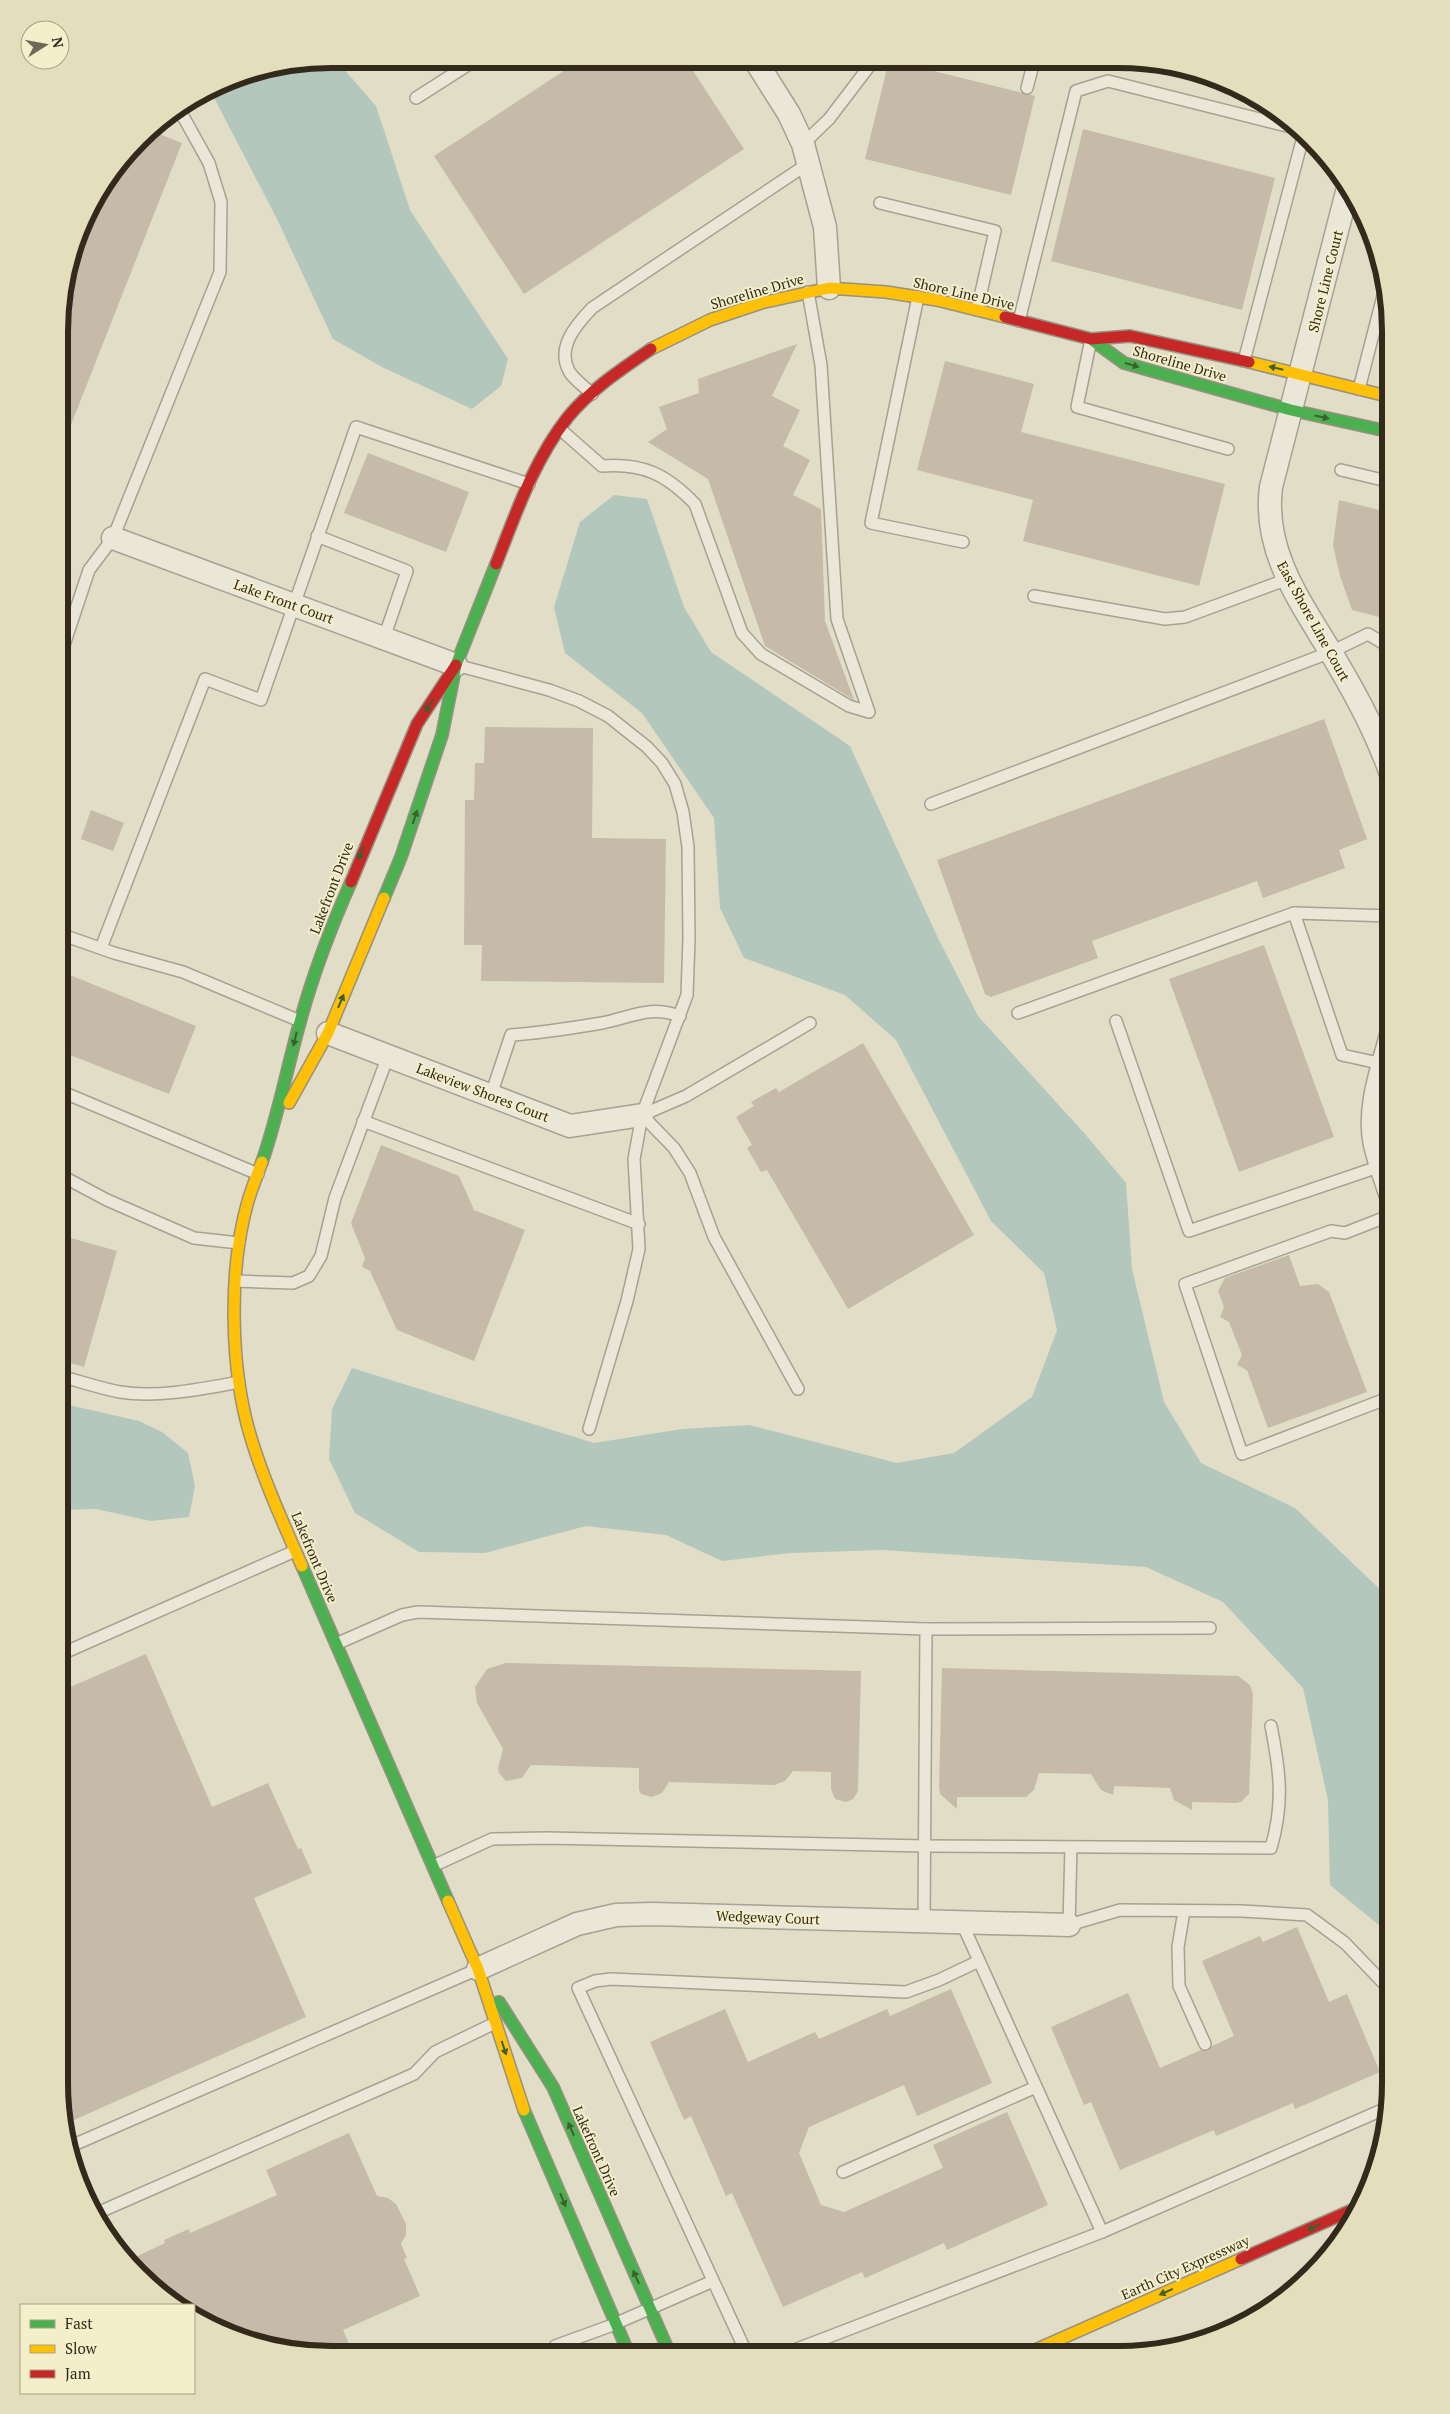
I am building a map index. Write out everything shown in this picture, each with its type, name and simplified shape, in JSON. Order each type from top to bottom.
[{"type":"main road","name":"Shore Line Drive","points":[[819,290],[886,292],[918,297],[1091,339]]},
{"type":"main road","name":"Shoreline Drive","points":[[514,518],[540,461],[560,429],[569,416],[608,378],[658,345],[710,320],[761,303],[819,290]]},
{"type":"main road","name":"Shoreline Drive","points":[[1091,339],[1130,336],[1302,374],[1382,395]]},
{"type":"main road","name":"Shoreline Drive","points":[[1091,339],[1124,363],[1291,410],[1382,430]]},
{"type":"main road","name":"Lakefront Drive","points":[[271,1137],[328,1033],[401,857],[442,735],[456,665],[514,518]]},
{"type":"main road","name":"Lakefront Drive","points":[[456,665],[417,724],[394,776],[332,926],[300,1021],[271,1137],[248,1201],[239,1243],[236,1281],[235,1358],[251,1439],[295,1551],[478,1969],[521,2102],[626,2346]]},
{"type":"main road","name":"Lakefront Drive","points":[[478,1969],[553,2087],[666,2346]]},
{"type":"main road","name":"Earth City Expressway","points":[[1044,2346],[1349,2211]]},
{"type":"street","points":[[763,67],[789,114],[806,154],[825,227],[819,290]]},
{"type":"street","name":"Shore Line Court","points":[[1302,374],[1346,197]]},
{"type":"street","name":"East Shore Line Court","points":[[1302,374],[1271,486],[1268,508],[1273,540],[1288,579],[1331,652],[1381,725]]},
{"type":"street","name":"Lake Front Court","points":[[113,538],[456,665]]},
{"type":"street","name":"Lakeview Shores Court","points":[[328,1033],[570,1126],[642,1115]]},
{"type":"street","points":[[1382,1069],[1374,1112],[1374,1143],[1382,1158]]},
{"type":"street","name":"Wedgeway Court","points":[[478,1969],[577,1924],[616,1915],[1069,1925]]},
{"type":"lane","points":[[416,98],[464,67]]},
{"type":"lane","points":[[592,394],[569,371],[566,354],[571,330],[592,308],[806,154],[828,119],[869,67]]},
{"type":"lane","points":[[1027,88],[1032,67]]},
{"type":"lane","points":[[1019,321],[1076,91],[1108,81],[1285,126]]},
{"type":"lane","points":[[67,636],[89,570],[113,538],[220,272],[221,202],[209,163],[184,118],[180,115]]},
{"type":"lane","points":[[1244,361],[1302,142]]},
{"type":"lane","points":[[880,203],[995,230],[977,310]]},
{"type":"lane","points":[[560,429],[602,466],[635,465],[680,488],[695,504],[742,633],[761,654],[849,706],[869,712],[837,618],[821,365],[819,290]]},
{"type":"lane","points":[[918,297],[871,523],[962,542]]},
{"type":"lane","points":[[1359,389],[1381,304]]},
{"type":"lane","points":[[1091,339],[1077,407],[1228,449]]},
{"type":"lane","points":[[101,948],[205,679],[261,700],[356,427],[529,484]]},
{"type":"lane","points":[[1341,470],[1382,480]]},
{"type":"lane","points":[[318,536],[407,571],[384,638]]},
{"type":"lane","points":[[1034,596],[1165,619],[1185,617],[1288,579]]},
{"type":"lane","points":[[931,804],[1331,652],[1368,634],[1382,643]]},
{"type":"lane","points":[[456,665],[549,690],[579,701],[608,716],[647,747],[662,763],[675,784],[683,812],[688,847],[689,939],[687,995],[642,1115],[634,1160],[639,1249],[589,1429]]},
{"type":"lane","points":[[1018,1013],[1294,913],[1382,916]]},
{"type":"lane","points":[[1294,913],[1342,1055],[1382,1064]]},
{"type":"lane","points":[[67,936],[183,972],[300,1021]]},
{"type":"lane","points":[[491,1095],[511,1035],[606,1022],[635,1013],[664,1011],[680,1016]]},
{"type":"lane","points":[[1116,1021],[1189,1231],[1382,1166]]},
{"type":"lane","points":[[642,1115],[686,1096],[810,1023]]},
{"type":"lane","points":[[236,1281],[293,1283],[309,1276],[321,1256],[335,1198],[388,1056]]},
{"type":"lane","points":[[67,1094],[258,1174]]},
{"type":"lane","points":[[642,1115],[674,1148],[690,1173],[714,1237],[798,1389]]},
{"type":"lane","points":[[363,1122],[639,1224]]},
{"type":"lane","points":[[67,1179],[107,1200],[194,1238],[239,1243]]},
{"type":"lane","points":[[1382,1219],[1345,1233],[1332,1231],[1185,1284],[1242,1454],[1382,1400]]},
{"type":"lane","points":[[67,1378],[120,1392],[148,1393],[197,1390],[239,1382]]},
{"type":"lane","points":[[67,1652],[295,1551]]},
{"type":"lane","points":[[336,1644],[402,1615],[418,1612],[926,1629],[1210,1628]]},
{"type":"lane","points":[[924,1921],[926,1629]]},
{"type":"lane","points":[[433,1866],[492,1839],[546,1838],[925,1846],[1271,1848],[1278,1823],[1280,1773],[1271,1726]]},
{"type":"lane","points":[[1071,1847],[1069,1925],[1120,1910],[1242,1911],[1307,1915],[1345,1943],[1382,1981]]},
{"type":"lane","points":[[1184,1911],[1178,1947],[1179,1986],[1205,2044]]},
{"type":"lane","points":[[960,1922],[1102,2232]]},
{"type":"lane","points":[[743,2346],[578,1988],[595,1981],[611,1979],[906,1992],[939,1980],[979,1961]]},
{"type":"lane","points":[[75,2144],[478,1969]]},
{"type":"lane","points":[[101,2211],[414,2074],[435,2052],[496,2022]]},
{"type":"lane","points":[[843,2172],[1036,2087]]},
{"type":"lane","points":[[805,2346],[1102,2232],[1381,2111]]},
{"type":"lane","points":[[555,2346],[616,2323],[713,2281]]},
{"type":"shaded area","points":[[342,67],[376,106],[410,210],[508,359],[501,386],[472,409],[382,367],[333,339],[277,219],[213,96],[262,76],[313,68]]},
{"type":"shaded area","points":[[614,495],[647,499],[684,607],[711,652],[850,746],[937,936],[978,1016],[1085,1134],[1126,1183],[1132,1269],[1164,1402],[1201,1463],[1295,1508],[1382,1591],[1382,1928],[1330,1885],[1328,1800],[1303,1688],[1223,1602],[1146,1567],[882,1550],[791,1553],[722,1561],[666,1535],[586,1526],[485,1553],[419,1552],[355,1513],[329,1459],[332,1409],[352,1368],[594,1443],[682,1429],[749,1425],[897,1463],[954,1453],[1032,1397],[1057,1330],[1044,1273],[991,1221],[896,1040],[845,995],[744,958],[720,908],[714,818],[642,713],[565,653],[554,607],[580,522]]},
{"type":"shaded area","points":[[67,1405],[139,1421],[162,1432],[188,1453],[195,1486],[189,1517],[151,1521],[96,1509],[67,1510]]},
{"type":"building","points":[[570,67],[691,67],[744,149],[524,294],[434,156]]},
{"type":"building","points":[[887,67],[917,67],[1035,96],[1011,195],[865,159]]},
{"type":"building","points":[[1083,129],[1275,178],[1242,310],[1051,261]]},
{"type":"building","points":[[157,133],[182,143],[67,435],[68,313],[76,262],[81,246],[103,199],[133,157]]},
{"type":"building","points":[[797,344],[772,396],[800,410],[783,446],[810,460],[793,495],[821,509],[825,621],[854,700],[765,646],[708,479],[648,442],[667,429],[659,407],[699,393],[698,379]]},
{"type":"building","points":[[945,361],[1034,384],[1021,432],[1225,484],[1199,586],[1023,541],[1033,500],[917,470]]},
{"type":"building","points":[[368,453],[469,492],[446,552],[344,513]]},
{"type":"building","points":[[1339,500],[1382,511],[1382,618],[1352,610],[1340,576],[1333,545]]},
{"type":"building","points":[[1324,719],[1367,839],[1339,850],[1345,868],[1263,898],[1257,881],[1092,941],[1098,958],[991,997],[985,994],[937,860]]},
{"type":"building","points":[[485,727],[593,728],[592,838],[666,839],[664,983],[481,981],[482,945],[464,945],[465,800],[474,800],[475,763],[484,763]]},
{"type":"building","points":[[91,810],[124,823],[113,851],[81,839]]},
{"type":"building","points":[[1264,945],[1334,1137],[1239,1172],[1169,979]]},
{"type":"building","points":[[67,974],[196,1026],[169,1094],[67,1054]]},
{"type":"building","points":[[863,1043],[974,1235],[848,1309],[767,1170],[761,1172],[747,1148],[752,1145],[736,1117],[754,1106],[751,1102],[776,1088],[779,1092]]},
{"type":"building","points":[[381,1145],[459,1176],[474,1210],[525,1230],[474,1361],[397,1330],[370,1271],[362,1267],[365,1258],[351,1223]]},
{"type":"building","points":[[67,1237],[117,1251],[84,1367],[67,1362]]},
{"type":"building","points":[[1289,1255],[1300,1286],[1318,1284],[1329,1292],[1367,1392],[1268,1428],[1247,1370],[1237,1365],[1242,1355],[1229,1322],[1220,1317],[1224,1307],[1218,1291],[1225,1278]]},
{"type":"building","points":[[146,1654],[212,1807],[268,1783],[298,1849],[301,1848],[312,1873],[254,1898],[306,2017],[71,2121],[67,2084],[67,1689]]},
{"type":"building","points":[[506,1663],[861,1671],[858,1791],[853,1799],[846,1802],[835,1799],[831,1789],[831,1772],[793,1771],[785,1781],[774,1785],[669,1782],[662,1793],[652,1797],[641,1794],[639,1790],[639,1768],[531,1765],[522,1778],[506,1781],[499,1773],[498,1768],[503,1749],[477,1703],[475,1687],[487,1669]]},
{"type":"building","points":[[942,1668],[1238,1676],[1250,1685],[1253,1694],[1249,1794],[1241,1802],[1236,1803],[1192,1802],[1192,1810],[1174,1800],[1170,1788],[1114,1786],[1113,1795],[1101,1790],[1091,1774],[1039,1773],[1034,1790],[1026,1797],[957,1797],[957,1809],[940,1794],[939,1787]]},
{"type":"building","points":[[1297,1927],[1329,2002],[1347,1994],[1380,2072],[1295,2109],[1293,2103],[1216,2136],[1214,2130],[1120,2170],[1091,2102],[1084,2105],[1051,2027],[1128,1993],[1160,2068],[1201,2050],[1208,2051],[1212,2046],[1234,2036],[1202,1961],[1260,1936],[1263,1942]]},
{"type":"building","points":[[951,1989],[992,2083],[917,2116],[904,2085],[809,2127],[799,2153],[821,2205],[844,2212],[943,2168],[933,2145],[1007,2112],[1048,2205],[947,2250],[944,2243],[865,2278],[862,2272],[783,2307],[732,2193],[726,2196],[691,2116],[684,2120],[650,2042],[725,2009],[748,2062],[815,2032],[819,2039],[887,2009],[890,2016]]},
{"type":"building","points":[[349,2133],[377,2196],[388,2198],[396,2204],[406,2224],[406,2235],[401,2244],[407,2258],[404,2259],[420,2296],[343,2330],[350,2346],[296,2344],[262,2338],[214,2319],[195,2309],[195,2304],[187,2304],[170,2292],[134,2258],[165,2243],[164,2240],[189,2229],[190,2233],[277,2195],[266,2170]]},
{"type":"traffic: fast","points":[[1091,339],[1124,363],[1291,410],[1382,430]]},
{"type":"traffic: fast","points":[[384,898],[401,857],[442,735],[456,665],[496,564]]},
{"type":"traffic: fast","points":[[262,1162],[311,986],[351,882]]},
{"type":"traffic: fast","points":[[302,1566],[448,1901]]},
{"type":"traffic: fast","points":[[499,2002],[553,2087],[666,2346]]},
{"type":"traffic: fast","points":[[524,2110],[626,2346]]},
{"type":"traffic: slow","points":[[651,349],[710,320],[761,303],[829,288],[886,292],[937,300],[1005,317]]},
{"type":"traffic: slow","points":[[1249,362],[1382,395]]},
{"type":"traffic: slow","points":[[289,1103],[328,1033],[384,898]]},
{"type":"traffic: slow","points":[[262,1162],[248,1201],[237,1258],[234,1320],[239,1382],[244,1411],[256,1454],[281,1519],[302,1566]]},
{"type":"traffic: slow","points":[[448,1901],[478,1969],[524,2110]]},
{"type":"traffic: slow","points":[[1044,2346],[1241,2259]]},
{"type":"traffic: jam","points":[[1005,317],[1091,339],[1130,336],[1249,362]]},
{"type":"traffic: jam","points":[[496,564],[527,487],[545,451],[568,417],[607,380],[651,349]]},
{"type":"traffic: jam","points":[[351,882],[417,724],[456,665]]},
{"type":"traffic: jam","points":[[1241,2259],[1349,2211]]}]
